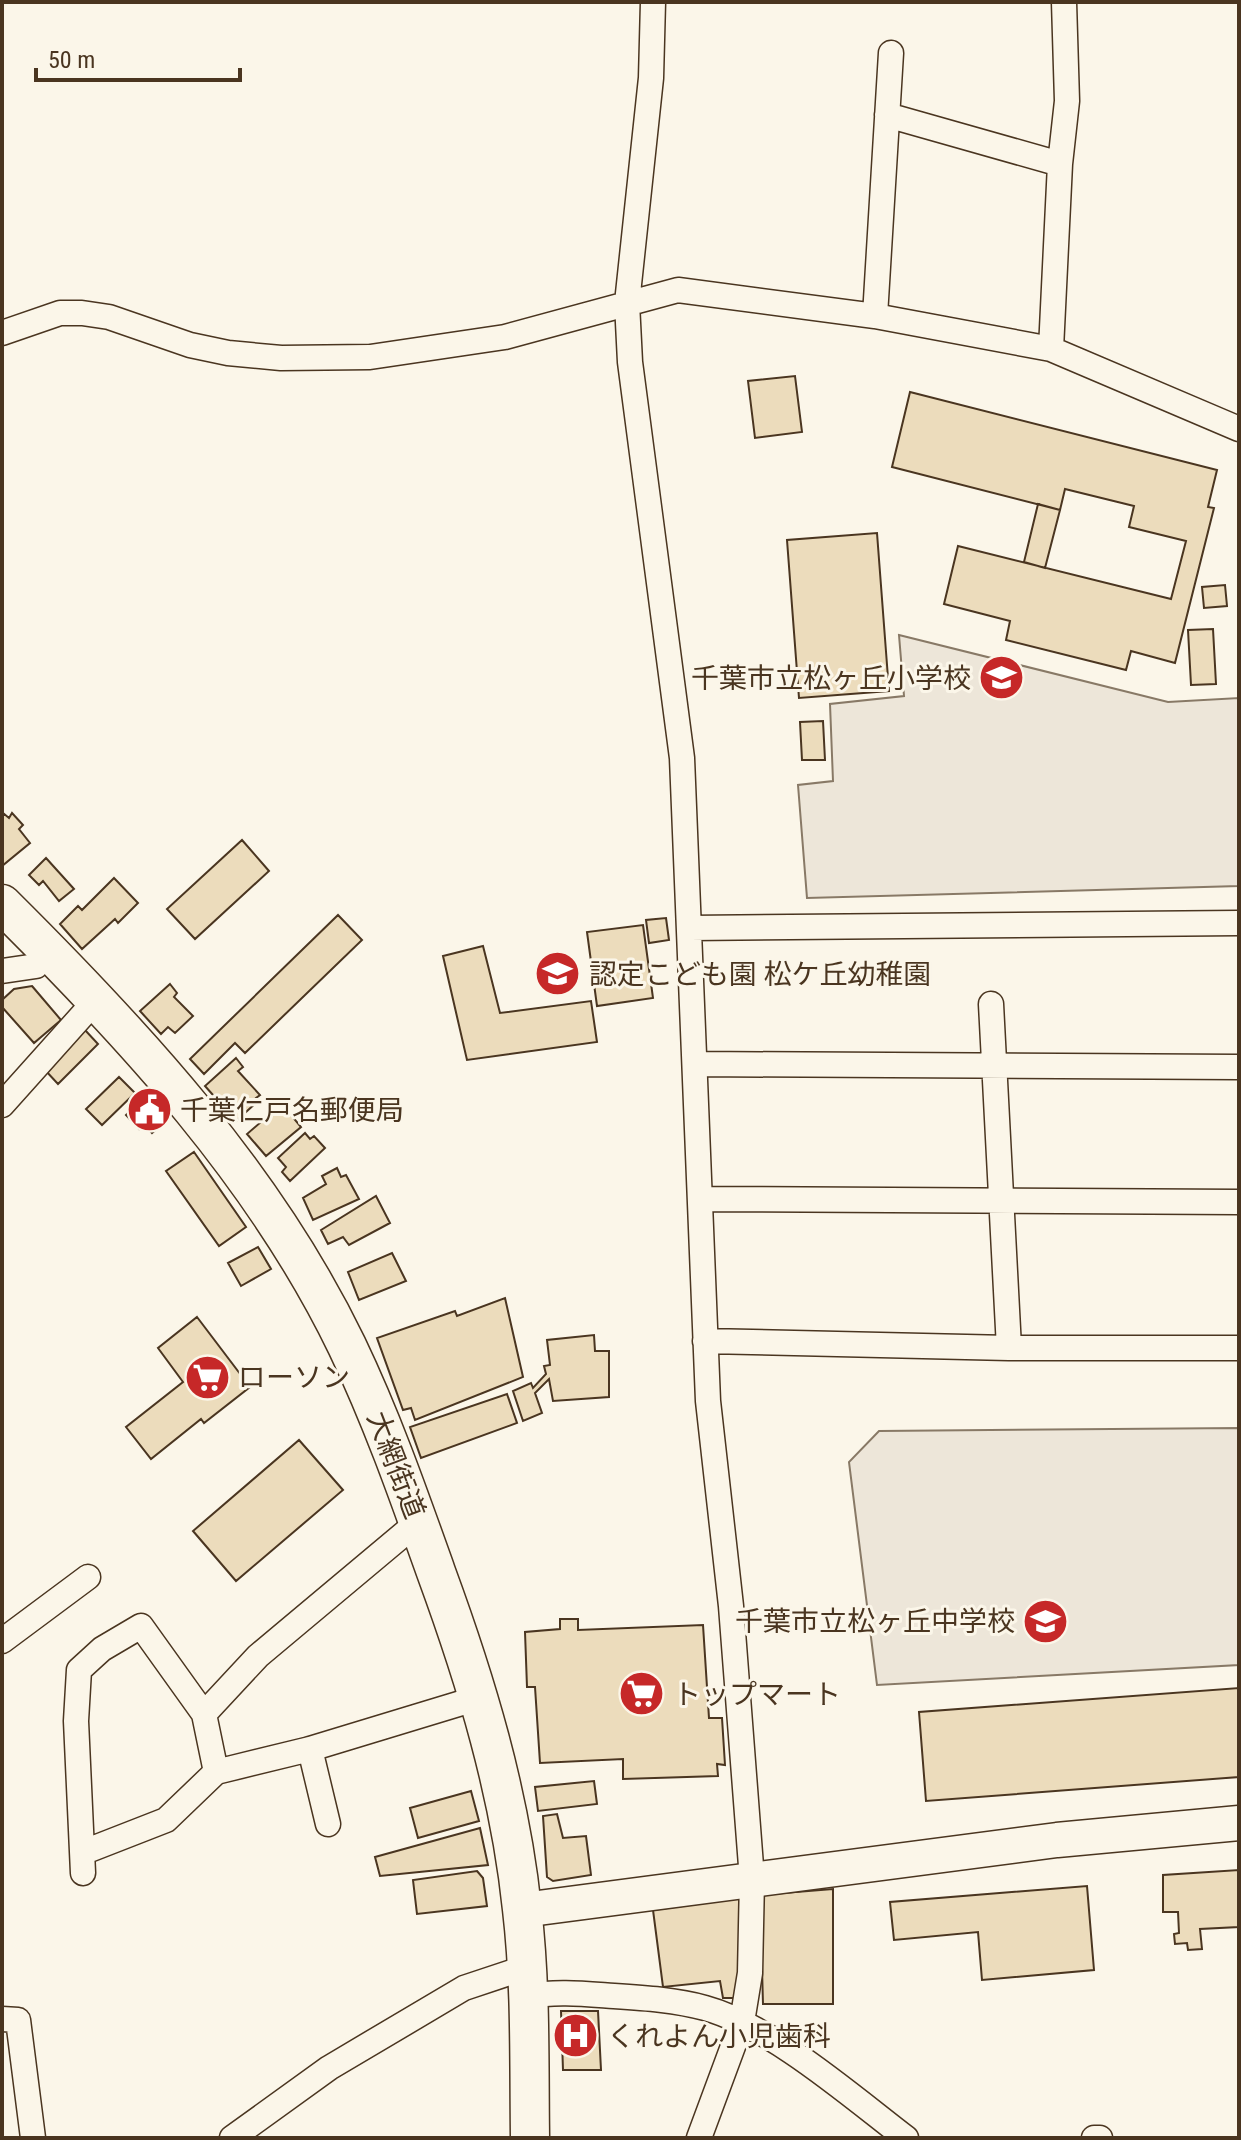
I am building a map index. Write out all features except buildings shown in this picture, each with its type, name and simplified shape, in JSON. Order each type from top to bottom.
[{"type":"main road","name":"大網街道","points":[[2,904],[160,1069],[222,1146],[304,1269],[346,1343],[370,1397],[418,1522],[478,1698],[511,1830],[523,1910],[528,1982],[530,2138]]},
{"type":"street","points":[[653,2],[651,78],[627,303],[630,362],[682,758],[708,1401],[731,1606],[752,1879],[750,1973],[742,2022],[699,2138]]},
{"type":"street","points":[[1051,349],[1060,164],[1067,101],[1064,2]]},
{"type":"street","points":[[875,316],[891,53]]},
{"type":"street","points":[[887,115],[1060,164]]},
{"type":"street","points":[[2,333],[60,313],[82,313],[109,317],[190,345],[228,353],[281,358],[370,357],[505,337],[678,290],[875,316],[1051,349],[1239,429]]},
{"type":"street","points":[[690,928],[1239,923]]},
{"type":"street","points":[[2,971],[36,966],[49,950]]},
{"type":"street","points":[[2,1105],[96,1000]]},
{"type":"street","points":[[991,1004],[1009,1348]]},
{"type":"street","points":[[695,1064],[1239,1067]]},
{"type":"street","points":[[700,1199],[1239,1202]]},
{"type":"street","points":[[705,1341],[1009,1348],[1239,1348]]},
{"type":"street","points":[[204,1714],[258,1656],[418,1522]]},
{"type":"street","points":[[2,1641],[88,1577]]},
{"type":"street","points":[[216,1772],[204,1714],[141,1626],[102,1649],[79,1670],[76,1721],[83,1862],[166,1820],[216,1772],[310,1749],[478,1698]]},
{"type":"street","points":[[310,1749],[328,1824]]},
{"type":"street","points":[[523,1910],[1057,1840],[1239,1823]]},
{"type":"street","points":[[232,2138],[329,2068],[464,1988],[528,1982],[553,1992],[657,1999],[706,2008],[742,2022],[816,2069],[906,2138]]},
{"type":"street","points":[[2,2019],[18,2020],[33,2138]]},
{"type":"street","points":[[1094,2138],[1100,2138]]},
{"type":"shaded area","points":[[899,635],[1168,702],[1239,698],[1239,886],[807,898],[798,785],[833,781],[830,704],[904,696]]},
{"type":"shaded area","points":[[1239,1428],[1239,1665],[877,1685],[849,1462],[879,1431]]},
{"type":"place","name":"千葉市立松ヶ丘小学校","points":[[1002,678]]},
{"type":"place","name":"認定こども園 松ケ丘幼稚園","points":[[558,974]]},
{"type":"place","name":"千葉仁戸名郵便局","points":[[149,1110]]},
{"type":"place","name":"ローソン","points":[[207,1377]]},
{"type":"place","name":"千葉市立松ヶ丘中学校","points":[[1046,1621]]},
{"type":"place","name":"トップマート","points":[[642,1694]]},
{"type":"place","name":"くれよん小児歯科","points":[[576,2036]]}]
